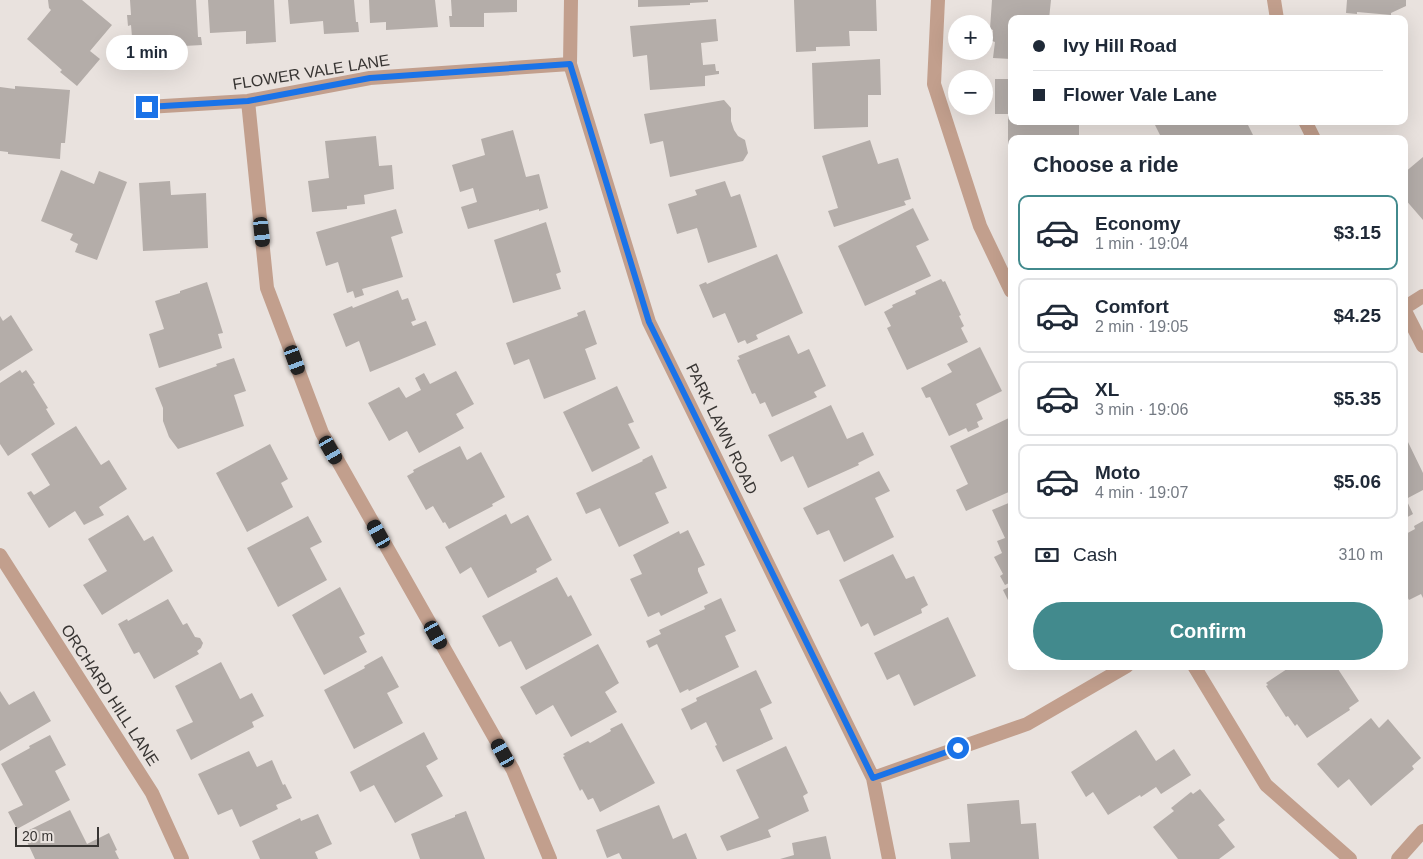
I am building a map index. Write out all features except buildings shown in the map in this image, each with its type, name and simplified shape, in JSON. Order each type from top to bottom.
[{"type":"street","name":"PARK LAWN ROAD","points":[[570,0],[570,64],[649,322],[873,778],[889,859]]},
{"type":"street","points":[[938,0],[934,84],[980,226],[1008,285]]},
{"type":"street","points":[[1274,0],[1277,15]]},
{"type":"street","name":"FLOWER VALE LANE","points":[[147,107],[248,101],[370,78],[570,64]]},
{"type":"street","points":[[248,101],[268,288],[322,433],[513,770],[550,859]]},
{"type":"street","points":[[1408,305],[1423,296]]},
{"type":"street","points":[[1408,316],[1423,346]]},
{"type":"street","name":"ORCHARD HILL LANE","points":[[0,555],[152,793],[182,859]]},
{"type":"street","points":[[873,778],[1027,724],[1119,670]]},
{"type":"street","points":[[1196,670],[1266,785],[1350,859]]},
{"type":"street","points":[[1398,859],[1423,831]]},
{"type":"route","points":[[147,107],[248,101],[370,78],[570,64],[649,322],[873,778],[958,748]]}]
